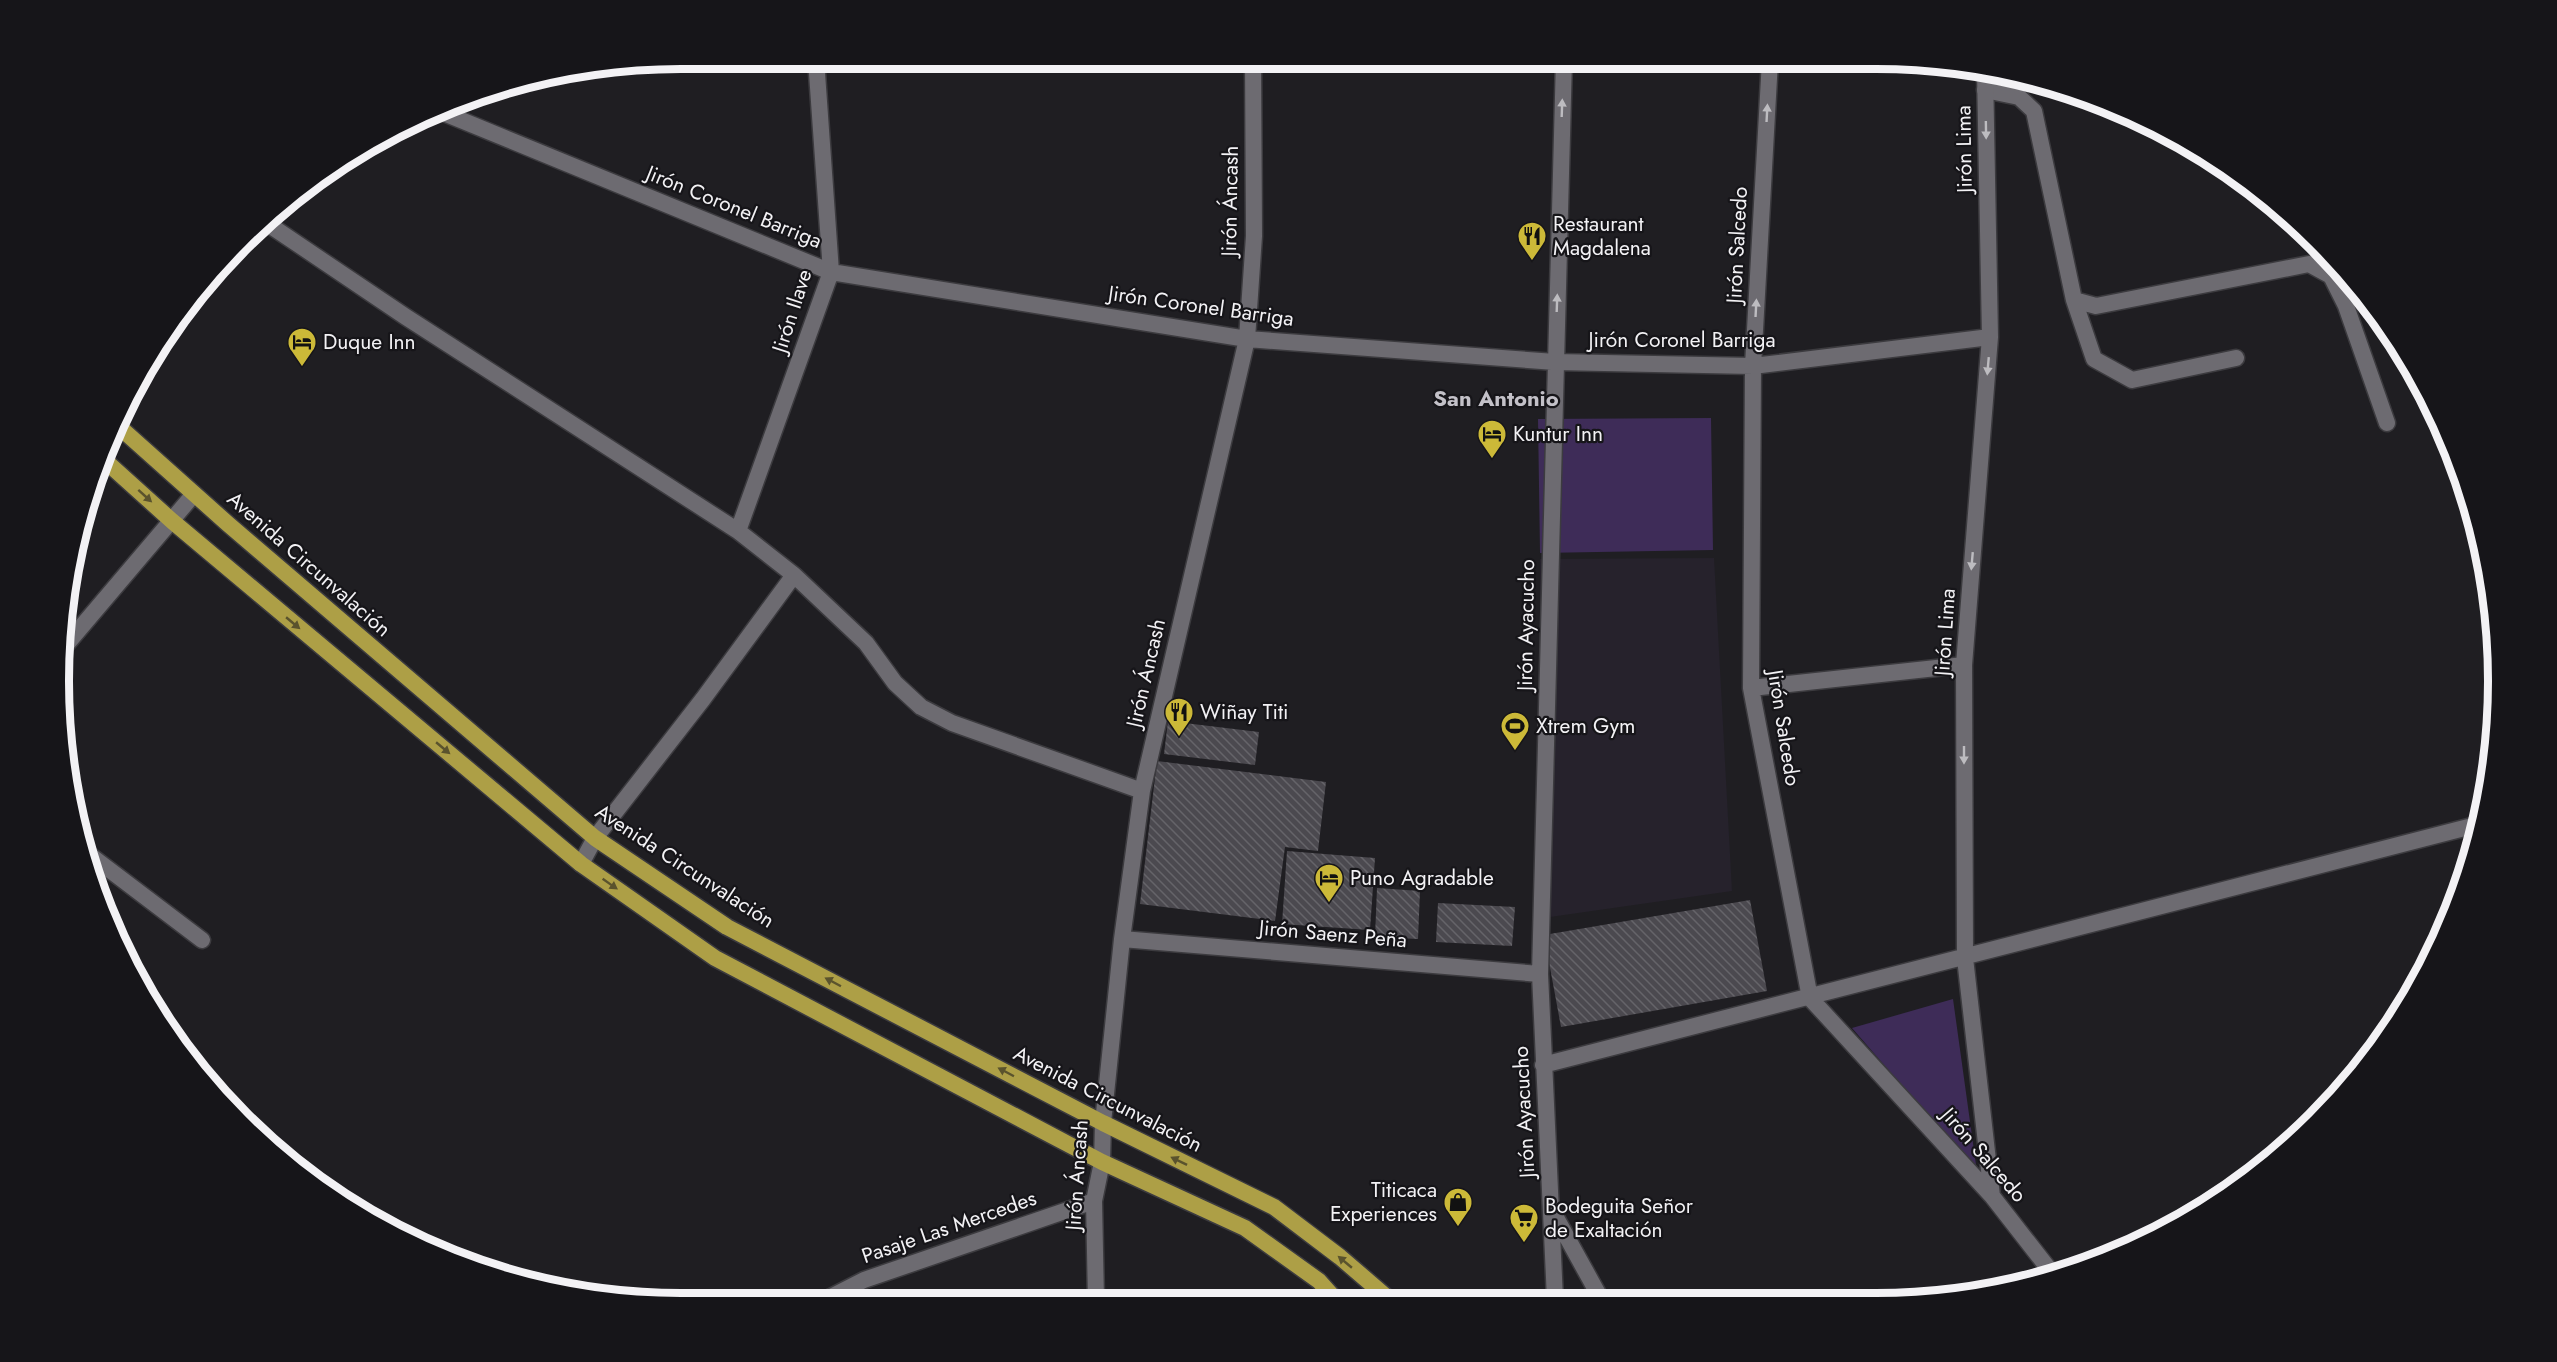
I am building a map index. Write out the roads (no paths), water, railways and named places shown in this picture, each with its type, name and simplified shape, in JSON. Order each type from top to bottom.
[{"type":"highway","name":"Avenida Circunvalación","points":[[123,430],[194,494],[595,838],[728,927],[1103,1123],[1274,1207],[1340,1257],[1381,1293]]},
{"type":"highway","points":[[109,464],[172,520],[581,864],[715,958],[1102,1162],[1245,1228],[1319,1281],[1330,1293]]},
{"type":"street","name":"Jirón Ilave","points":[[738,531],[831,272],[817,69]]},
{"type":"street","name":"Jirón Áncash","points":[[1095,1293],[1094,1201],[1102,1162],[1103,1123],[1122,939],[1142,791],[1247,339],[1254,236],[1252,69]]},
{"type":"street","name":"Jirón Ayacucho","points":[[1555,1293],[1540,974],[1564,69]]},
{"type":"street","name":"Jirón Salcedo","points":[[1770,69],[1753,366],[1751,688],[1810,998],[1992,1196],[2048,1268]]},
{"type":"street","name":"Jirón Lima","points":[[1985,79],[1990,337],[1964,665],[1965,958],[1992,1196]]},
{"type":"street","points":[[1985,90],[2019,97],[2034,111],[2074,300],[2094,359],[2132,380],[2236,358]]},
{"type":"street","name":"Jirón Coronel Barriga","points":[[449,115],[831,272],[1247,339],[1555,362],[1753,366],[1990,337]]},
{"type":"street","points":[[271,226],[406,317],[738,531],[794,575],[866,643],[895,683],[921,707],[952,723],[1142,791]]},
{"type":"street","points":[[2074,300],[2096,306],[2309,264],[2331,276],[2346,306],[2387,423]]},
{"type":"street","points":[[70,640],[194,494]]},
{"type":"street","points":[[581,864],[595,838],[703,699],[794,575]]},
{"type":"street","points":[[1751,688],[1964,665]]},
{"type":"street","points":[[1543,1065],[2470,827]]},
{"type":"street","points":[[96,859],[202,940]]},
{"type":"street","name":"Jirón Saenz Peña","points":[[1122,939],[1540,974]]},
{"type":"street","name":"Pasaje Las Mercedes","points":[[839,1293],[864,1280],[1094,1201]]},
{"type":"street","points":[[1551,1209],[1598,1293]]},
{"type":"place","name":"Restaurant Magdalena","points":[[1532,262]]},
{"type":"place","name":"Duque Inn","points":[[302,368]]},
{"type":"place","name":"Kuntur Inn","points":[[1492,460]]},
{"type":"place","name":"Wiñay Titi","points":[[1179,738]]},
{"type":"place","name":"Xtrem Gym","points":[[1515,752]]},
{"type":"place","name":"Puno Agradable","points":[[1329,904]]},
{"type":"place","name":"Titicaca Experiences","points":[[1458,1228]]},
{"type":"place","name":"Bodeguita Señor de Exaltación","points":[[1524,1244]]},
{"type":"district","name":"San Antonio","points":[[1496,398]]}]
